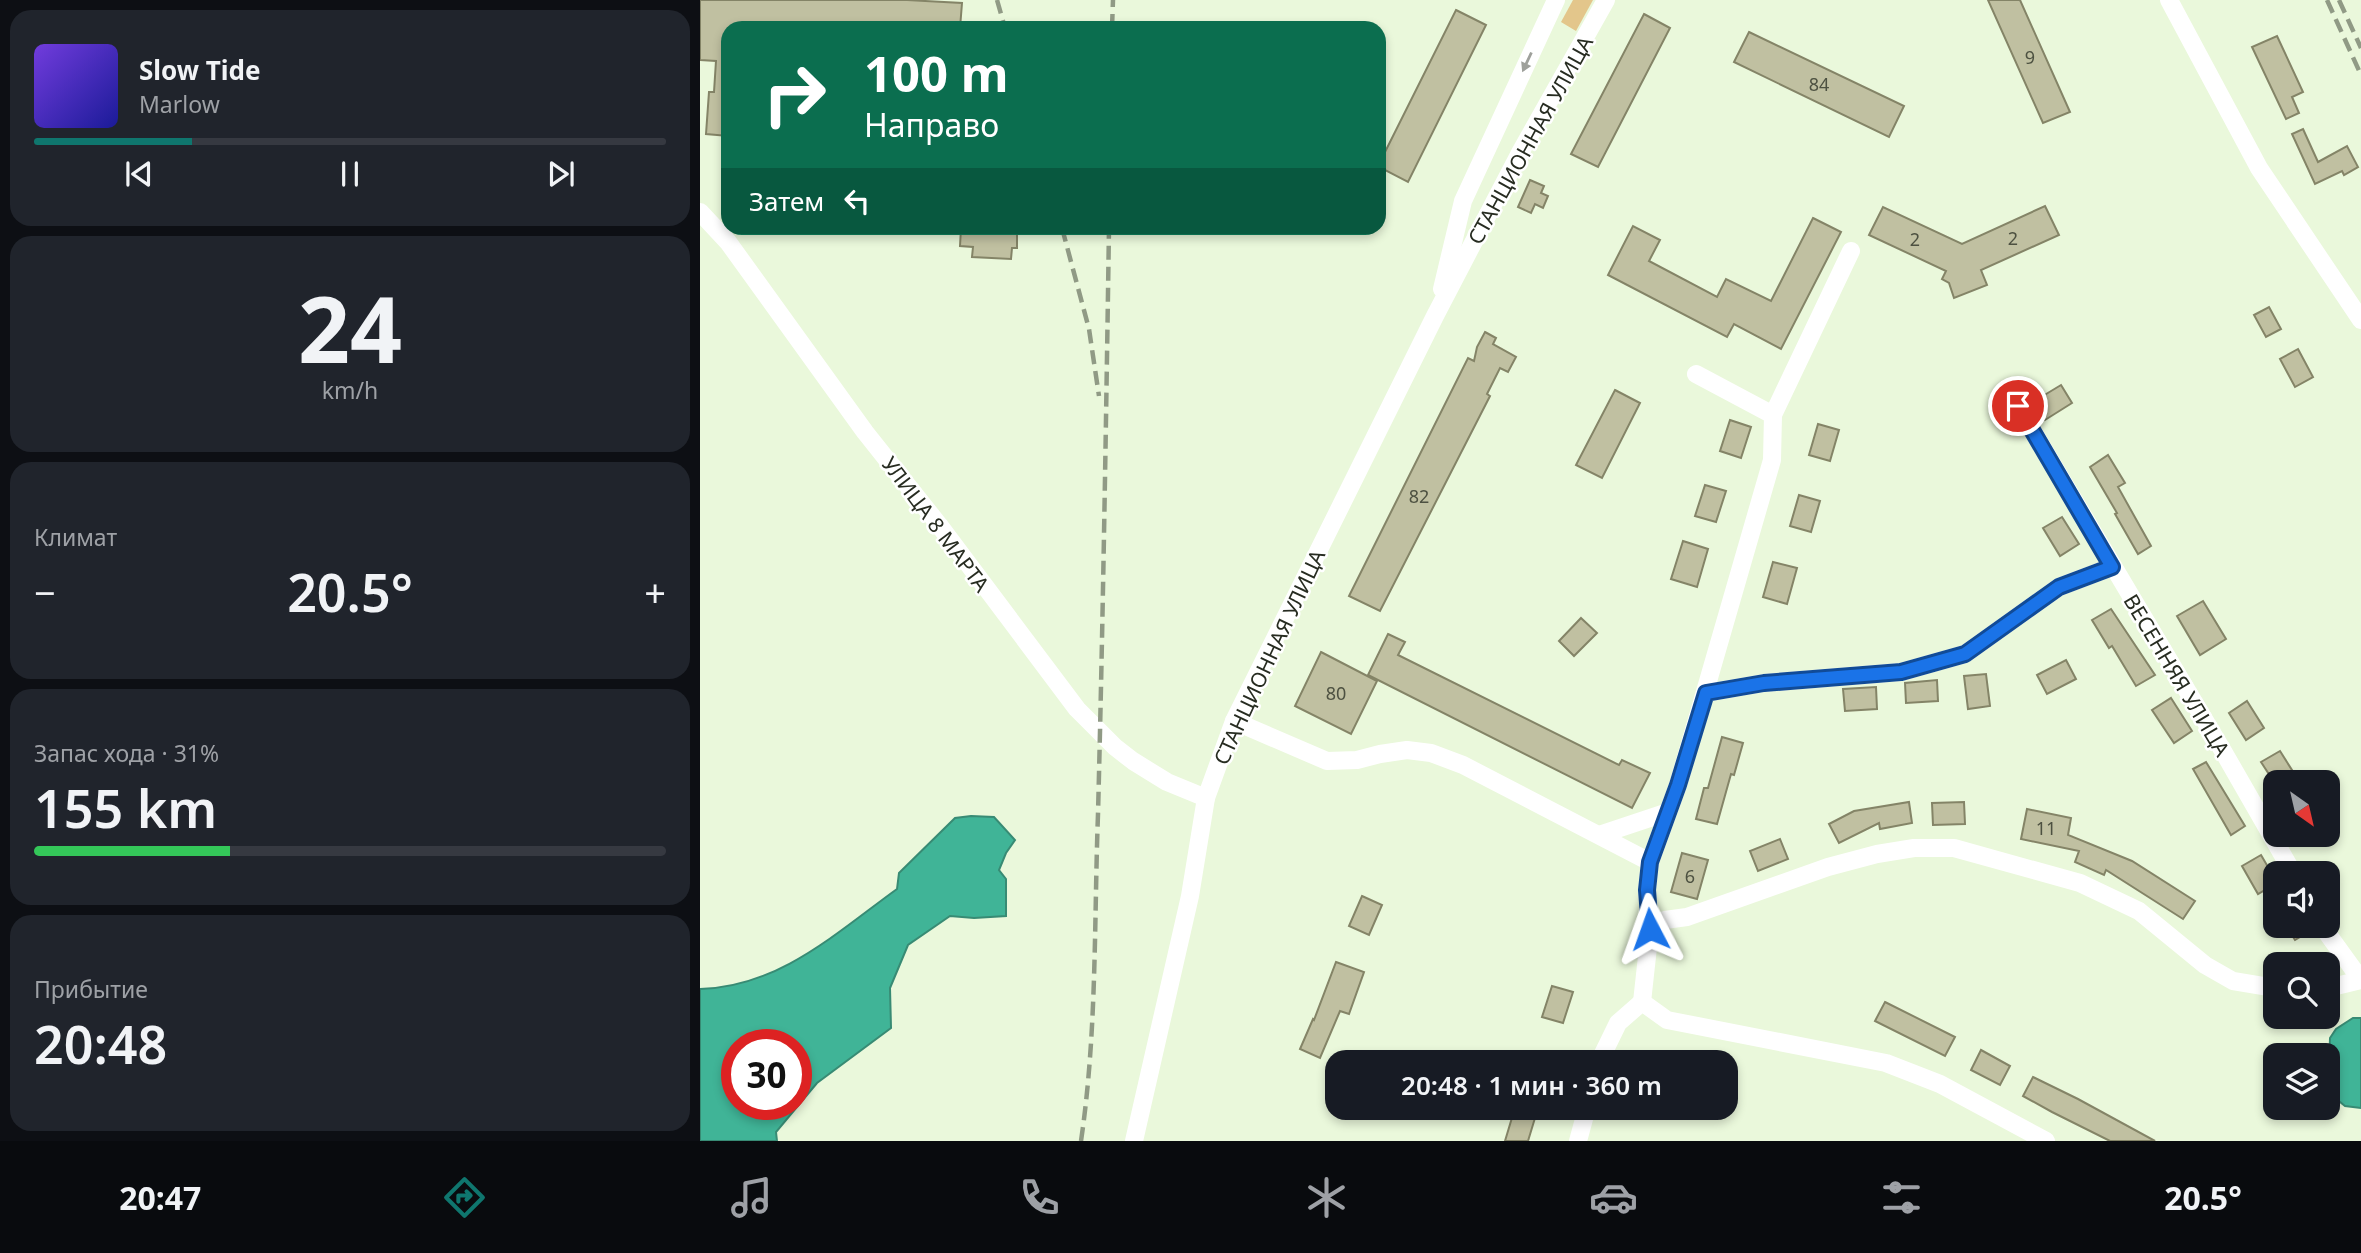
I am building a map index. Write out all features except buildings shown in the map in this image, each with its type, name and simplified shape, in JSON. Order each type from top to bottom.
[{"type":"street","name":"СТАНЦИОННАЯ УЛИЦА","points":[[1435,316],[1463,201],[1556,0]]},
{"type":"street","name":"СТАНЦИОННАЯ УЛИЦА","points":[[1134,1141],[1190,896],[1206,798],[1234,720],[1435,316],[1521,151],[1605,0]]},
{"type":"street","points":[[2169,0],[2253,158],[2361,320]]},
{"type":"street","name":"УЛИЦА 8 МАРТА","points":[[700,212],[721,234]]},
{"type":"street","name":"УЛИЦА 8 МАРТА","points":[[721,235],[865,432],[918,497],[1077,709],[1133,761],[1167,782],[1206,798]]},
{"type":"street","points":[[1605,1050],[1618,1023],[1642,1002],[1657,925],[1648,905],[1650,862],[1706,693],[1772,460],[1773,415],[1851,251]]},
{"type":"street","points":[[1696,374],[1773,415]]},
{"type":"street","name":"ВЕСЕННЯЯ УЛИЦА","points":[[2018,406],[2285,861]]},
{"type":"street","points":[[1706,693],[1764,683],[1901,672],[1965,654],[2059,587],[2112,567]]},
{"type":"street","points":[[1234,720],[1327,761],[1357,760],[1407,750],[1431,753],[1463,765],[1650,862]]},
{"type":"street","points":[[1599,835],[1668,811]]},
{"type":"street","points":[[1657,925],[1828,867],[1877,854],[1914,848],[1954,848],[2080,883],[2139,911],[2205,965],[2233,981],[2263,986]]},
{"type":"street","points":[[2331,938],[2361,980],[2340,985]]},
{"type":"street","points":[[1642,1002],[1667,1020],[1886,1063],[1951,1090],[2046,1141]]},
{"type":"street","points":[[1578,1141],[1584,1120]]},
{"type":"shaded area","points":[[1573,0],[1593,0],[1576,31],[1561,22]]},
{"type":"water","points":[[994,817],[1015,840],[999,870],[1006,879],[1006,916],[950,916],[908,945],[890,988],[891,1028],[812,1089],[812,1029],[721,1029],[721,1120],[786,1120],[776,1132],[777,1141],[700,1141],[700,989],[729,986],[756,979],[805,955],[897,889],[899,873],[955,818]]},
{"type":"water","points":[[2353,1018],[2361,1018],[2361,1108],[2345,1106],[2340,1102],[2340,1043],[2330,1043],[2330,1038],[2340,1026]]},
{"type":"railway","points":[[997,0],[1003,21]]},
{"type":"railway","points":[[1112,21],[1113,0]]},
{"type":"railway","points":[[2327,0],[2361,75]]},
{"type":"railway","points":[[2339,0],[2361,48]]},
{"type":"railway","points":[[1064,235],[1089,329],[1099,396]]},
{"type":"railway","points":[[1081,1141],[1090,1060],[1094,978],[1109,235]]},
{"type":"route","points":[[1650,929],[1647,890],[1650,862],[1678,785],[1706,693],[1764,683],[1901,672],[1965,654],[2059,587],[2112,567],[2018,406]]}]
